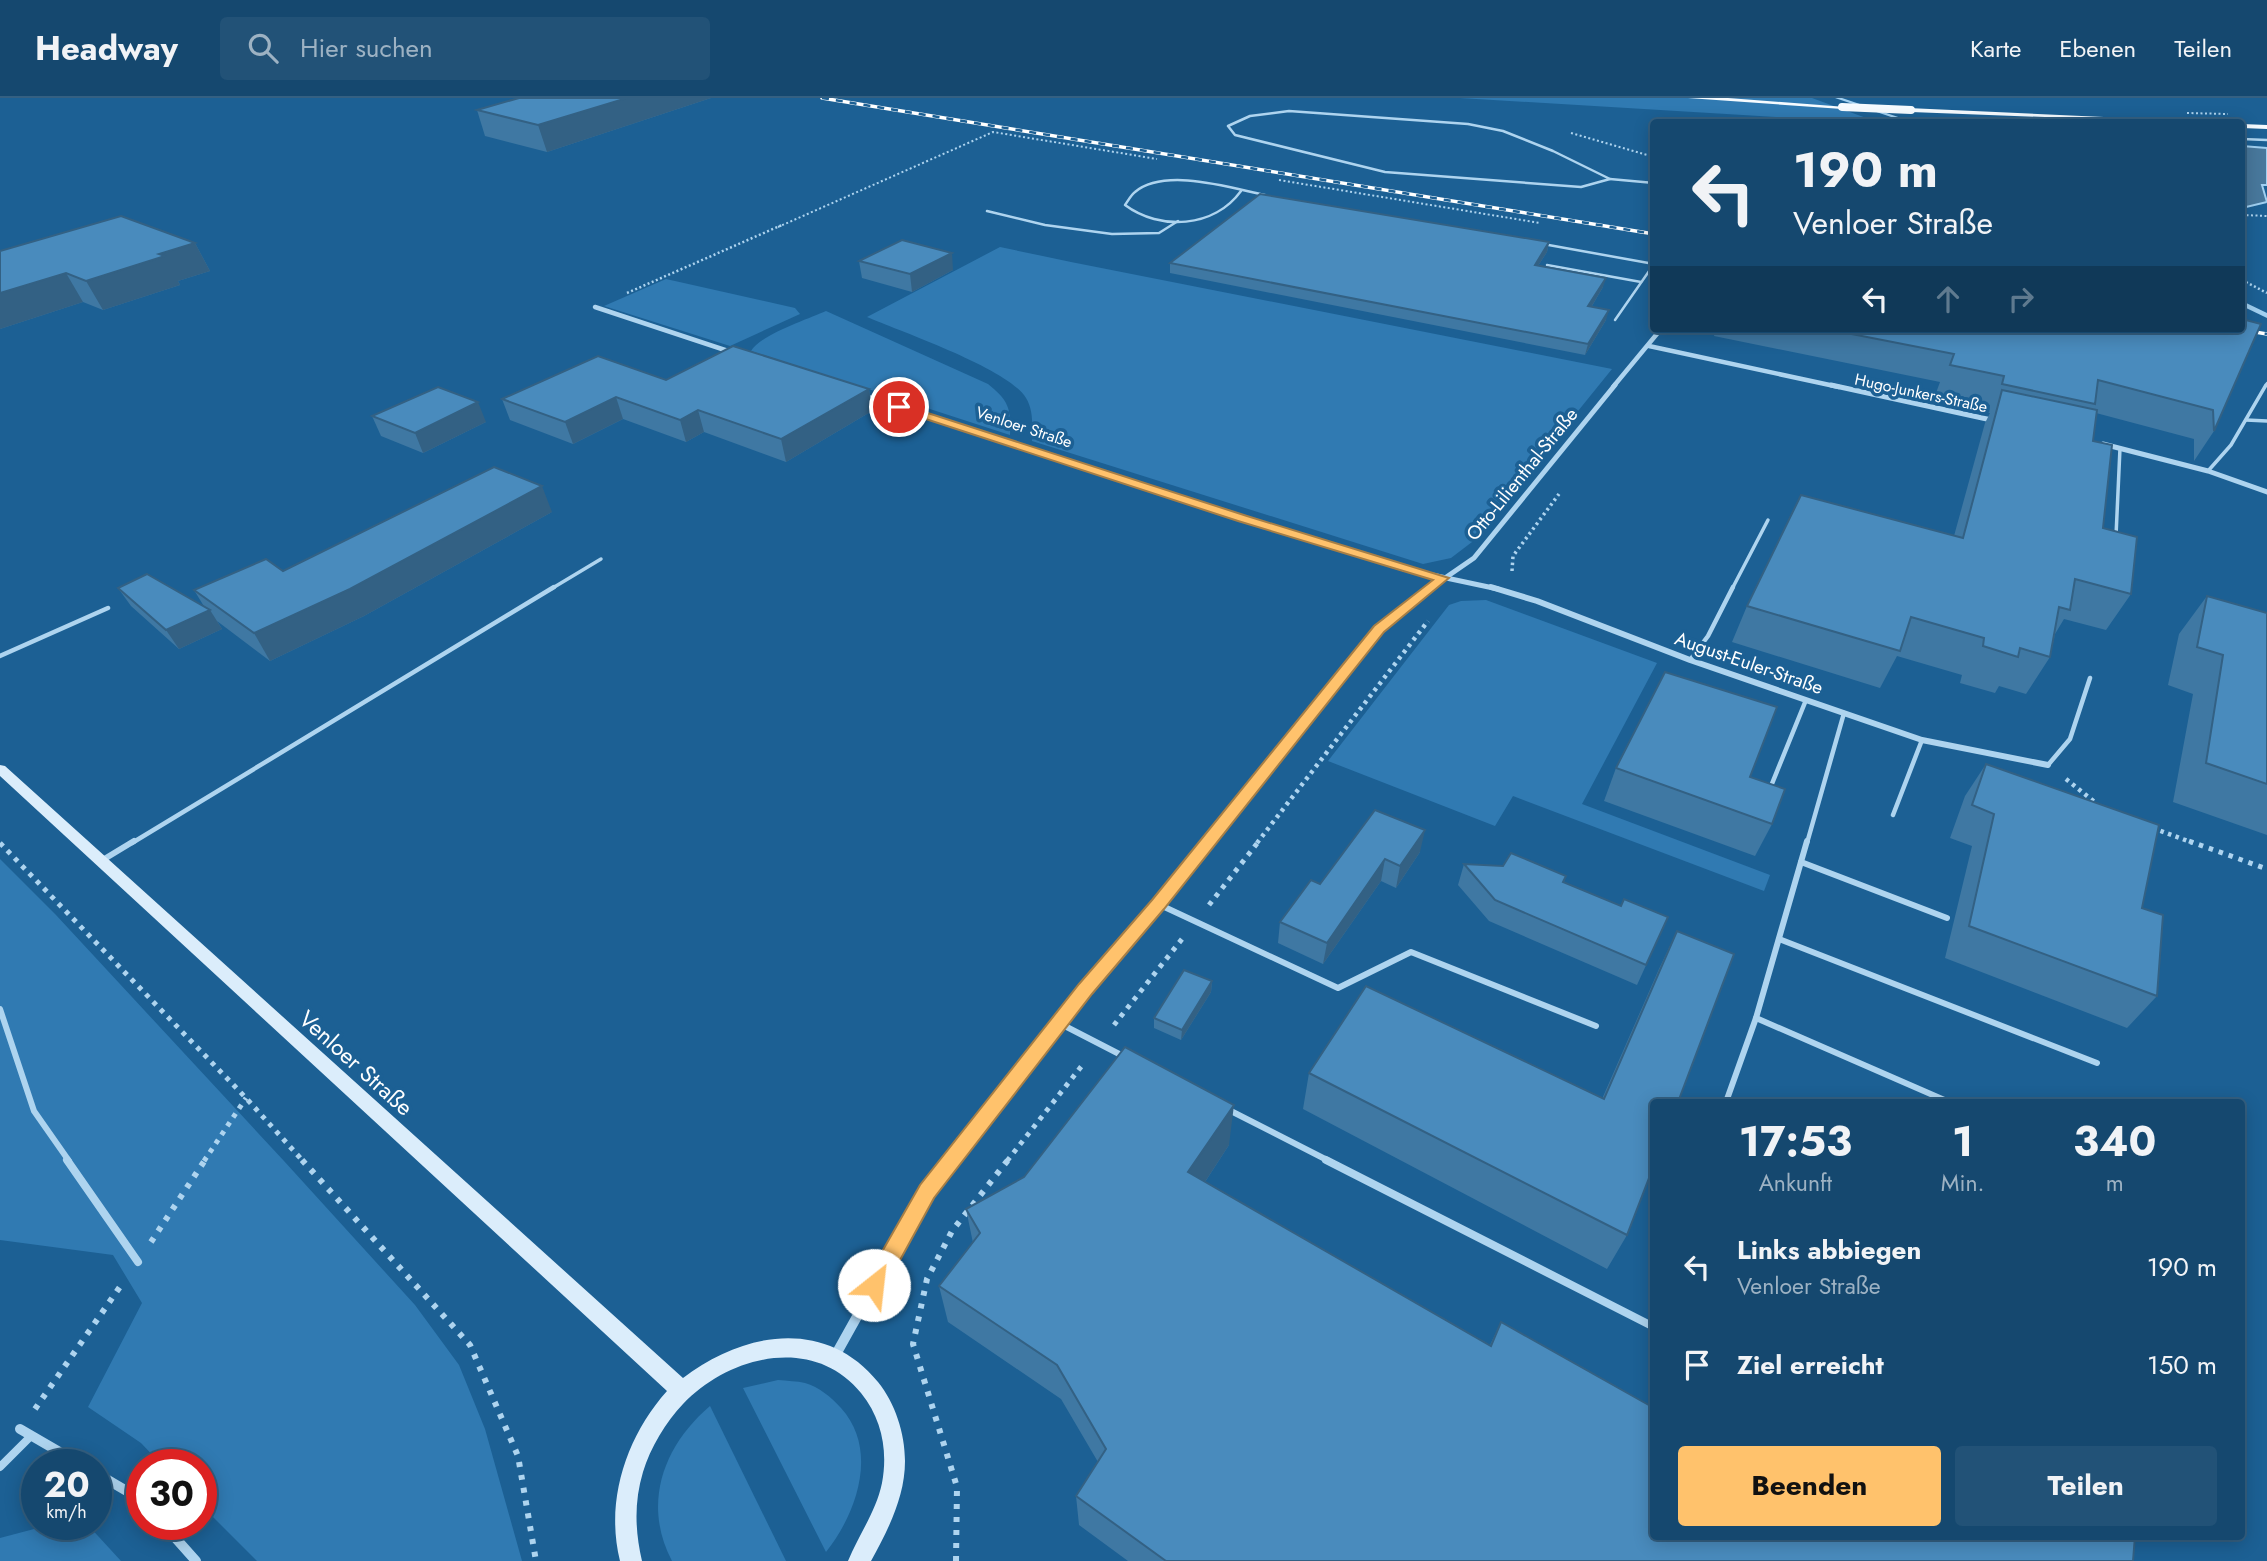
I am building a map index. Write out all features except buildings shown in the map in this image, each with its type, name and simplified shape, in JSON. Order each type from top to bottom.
[{"type":"main road","points":[[1692,98],[2106,119]]},
{"type":"main road","points":[[2245,126],[2267,127]]},
{"type":"main road","name":"Venloer Straße","points":[[0,769],[682,1391]]},
{"type":"main road","points":[[631,1561],[626,1543],[625,1500],[636,1458],[656,1422],[682,1391],[720,1364],[762,1348],[800,1347],[835,1356],[866,1379],[887,1414],[894,1443],[894,1474],[882,1520],[859,1561]]},
{"type":"street","points":[[595,307],[740,355]]},
{"type":"street","name":"Otto-Lilienthal-Straße","points":[[835,1356],[927,1191],[1059,1023],[1379,629],[1443,578],[1474,558],[1658,333]]},
{"type":"street","name":"Hugo-Junkers-Straße","points":[[1649,346],[2007,424]]},
{"type":"street","name":"Venloer Straße","points":[[858,393],[1242,519],[1404,569],[1443,578]]},
{"type":"street","points":[[2095,443],[2208,471],[2267,492]]},
{"type":"street","name":"August-Euler-Straße","points":[[1443,578],[1495,588],[1537,601],[1690,660],[1922,740],[2049,765]]},
{"type":"street","points":[[20,1429],[54,1449]]},
{"type":"street","points":[[177,1540],[196,1561]]},
{"type":"lane","points":[[1610,179],[1553,151],[1503,131],[1468,124],[1289,111],[1250,116],[1228,126],[1236,135],[1385,172],[1581,187],[1610,179],[1650,183]]},
{"type":"lane","points":[[2245,139],[2267,140]]},
{"type":"lane","points":[[1241,191],[1237,199],[1218,212],[1178,221],[1140,216],[1125,205],[1129,198],[1154,182],[1166,179],[1268,195]]},
{"type":"lane","points":[[987,211],[1045,225],[1112,234],[1159,233],[1178,221]]},
{"type":"lane","points":[[1537,243],[1650,263]]},
{"type":"lane","points":[[1547,265],[1641,282]]},
{"type":"lane","points":[[1615,320],[1650,270]]},
{"type":"lane","points":[[2208,471],[2231,445],[2267,383]]},
{"type":"lane","points":[[2246,420],[2267,421]]},
{"type":"lane","points":[[2116,543],[2120,448]]},
{"type":"lane","points":[[1690,660],[1708,636],[1768,520]]},
{"type":"lane","points":[[101,861],[601,559]]},
{"type":"lane","points":[[0,656],[108,608]]},
{"type":"lane","points":[[2049,765],[2070,739],[2090,678]]},
{"type":"lane","points":[[1764,804],[1806,700]]},
{"type":"lane","points":[[1730,1099],[1844,713]]},
{"type":"lane","points":[[1892,815],[1922,740]]},
{"type":"lane","points":[[1801,862],[1947,918]]},
{"type":"lane","points":[[1158,904],[1338,988],[1411,952],[1596,1026]]},
{"type":"lane","points":[[1779,939],[2097,1063]]},
{"type":"lane","points":[[0,1009],[34,1111],[138,1262]]},
{"type":"lane","points":[[1756,1017],[1942,1099]]},
{"type":"lane","points":[[1059,1023],[1136,1063]]},
{"type":"lane","points":[[1222,1107],[1650,1325]]},
{"type":"lane","points":[[0,1467],[31,1436]]},
{"type":"path","points":[[2245,215],[2267,216]]},
{"type":"path","points":[[2245,282],[2267,293]]},
{"type":"path","points":[[2049,765],[2105,811]]},
{"type":"path","points":[[2143,824],[2267,869]]},
{"type":"path","points":[[0,843],[246,1098],[470,1345],[518,1456],[536,1561]]},
{"type":"shaded area","points":[[1460,98],[1812,98],[1869,119],[1807,119]]},
{"type":"shaded area","points":[[2245,146],[2267,148],[2267,185],[2262,185],[2267,202],[2245,207]]},
{"type":"shaded area","points":[[1000,247],[1612,369],[1472,542],[1451,558],[1423,564],[1032,441],[1030,408],[1026,398],[1016,387],[977,364],[867,317]]},
{"type":"shaded area","points":[[666,279],[795,308],[800,314],[730,346],[604,306]]},
{"type":"shaded area","points":[[826,311],[988,384],[1007,406],[1010,435],[751,351],[774,333]]},
{"type":"shaded area","points":[[1486,600],[1657,663],[1582,804],[1770,875],[1764,891],[1513,796],[1495,826],[1328,761],[1449,605],[1461,601]]},
{"type":"shaded area","points":[[0,859],[56,915],[415,1305],[459,1365],[485,1429],[522,1561],[257,1561],[217,1521],[217,1449],[147,1449],[88,1407],[142,1303],[113,1255],[0,1240]]},
{"type":"shaded area","points":[[778,1380],[805,1383],[833,1400],[853,1425],[859,1443],[861,1462],[854,1500],[847,1519],[826,1552],[743,1388]]},
{"type":"shaded area","points":[[710,1406],[786,1561],[672,1561],[663,1540],[659,1518],[658,1497],[662,1477],[680,1439]]},
{"type":"shaded area","points":[[21,1532],[21,1540],[102,1540],[121,1561],[0,1561],[0,1538]]},
{"type":"waterway","points":[[1837,98],[1901,119]]},
{"type":"waterway","points":[[2245,305],[2267,316]]},
{"type":"railway","points":[[822,98],[1650,233]]},
{"type":"railway","points":[[2245,330],[2267,334]]},
{"type":"route","points":[[874,1285],[927,1191],[1085,989],[1158,904],[1379,629],[1443,578],[1404,569],[1242,519],[899,407]]}]
